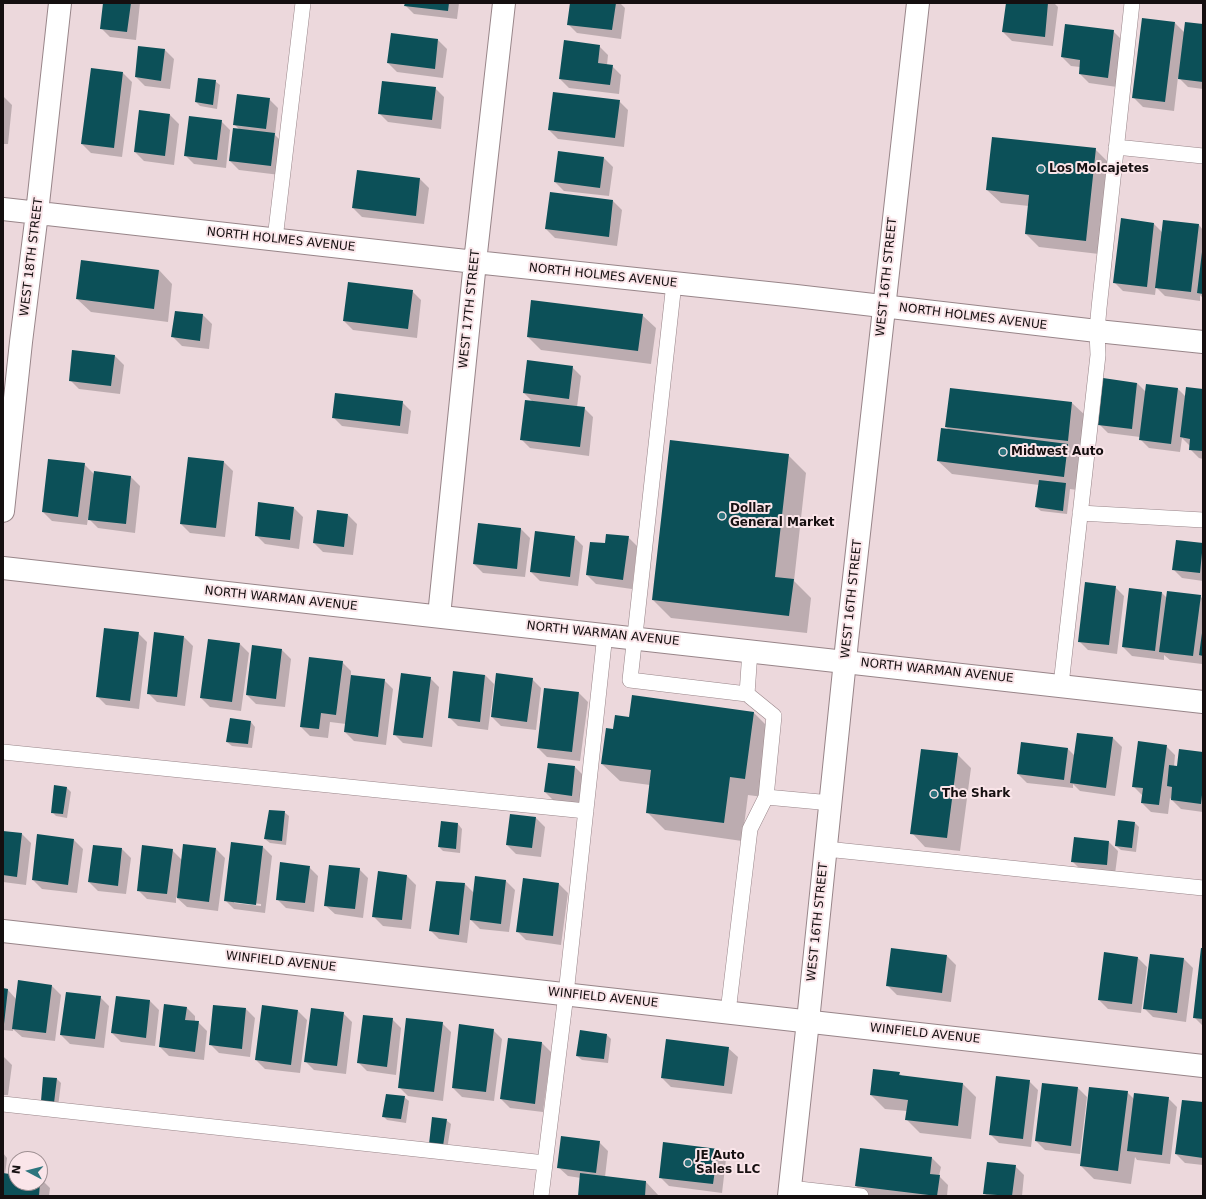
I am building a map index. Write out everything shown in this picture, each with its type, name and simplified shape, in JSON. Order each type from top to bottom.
[{"type":"street","name":"WEST 18TH STREET","points":[[3,511],[21,342],[38,213],[60,3]]},
{"type":"street","name":"WEST 17TH STREET","points":[[439,616],[475,262],[504,3]]},
{"type":"street","name":"WEST 16TH STREET","points":[[789,1192],[918,3]]},
{"type":"street","name":"NORTH HOLMES AVENUE","points":[[3,209],[1203,342]]},
{"type":"street","name":"NORTH WARMAN AVENUE","points":[[3,568],[605,634],[1203,702]]},
{"type":"street","name":"WINFIELD AVENUE","points":[[3,931],[1203,1066]]},
{"type":"lane","points":[[275,239],[303,3]]},
{"type":"lane","points":[[1061,685],[1098,355],[1097,331],[1132,3]]},
{"type":"lane","points":[[1116,147],[1203,156]]},
{"type":"lane","points":[[674,283],[630,680],[747,694],[774,716],[766,797],[750,829],[728,1012]]},
{"type":"lane","points":[[1080,513],[1203,520]]},
{"type":"lane","points":[[541,1196],[566,994],[605,634]]},
{"type":"lane","points":[[747,694],[750,651]]},
{"type":"lane","points":[[3,752],[586,811]]},
{"type":"lane","points":[[766,797],[831,803]]},
{"type":"lane","points":[[826,849],[1203,888]]},
{"type":"lane","points":[[3,1104],[545,1163]]},
{"type":"lane","points":[[789,1192],[860,1196]]},
{"type":"building","points":[[103,3],[131,3],[127,32],[100,29]]},
{"type":"building","points":[[405,3],[449,3],[448,11],[404,6]]},
{"type":"building","points":[[570,3],[616,3],[612,30],[567,25]]},
{"type":"building","points":[[1006,3],[1048,3],[1045,37],[1002,32]]},
{"type":"building","points":[[1142,18],[1175,22],[1165,102],[1132,98]]},
{"type":"building","points":[[1185,22],[1203,24],[1203,82],[1178,79]]},
{"type":"building","points":[[1065,24],[1114,30],[1108,78],[1079,74],[1080,60],[1061,57]]},
{"type":"building","points":[[391,33],[438,39],[435,69],[387,63]]},
{"type":"building","points":[[564,40],[600,45],[598,63],[613,65],[610,85],[559,79]]},
{"type":"building","points":[[138,46],[165,49],[161,81],[135,77]]},
{"type":"building","points":[[91,68],[123,72],[114,148],[81,144]]},
{"type":"building","points":[[198,78],[216,80],[213,105],[195,102]]},
{"type":"building","points":[[382,81],[436,87],[432,120],[378,114]]},
{"type":"building","points":[[553,92],[620,100],[615,138],[548,130]]},
{"type":"building","points":[[237,94],[270,98],[266,129],[233,125]]},
{"type":"building","points":[[139,110],[170,114],[165,156],[134,152]]},
{"type":"building","points":[[189,116],[222,120],[217,160],[184,156]]},
{"type":"building","points":[[233,128],[275,133],[271,166],[229,161]]},
{"type":"building","name":"Los Molcajetes","points":[[992,137],[1096,148],[1086,241],[1025,234],[1029,195],[986,190]]},
{"type":"building","points":[[558,151],[604,157],[600,188],[554,182]]},
{"type":"building","points":[[357,170],[420,178],[416,216],[352,208]]},
{"type":"building","points":[[550,192],[613,200],[609,237],[545,229]]},
{"type":"building","points":[[1121,218],[1154,223],[1147,287],[1113,283]]},
{"type":"building","points":[[1163,220],[1199,224],[1191,292],[1155,288]]},
{"type":"building","points":[[1203,252],[1203,294],[1197,293]]},
{"type":"building","points":[[81,260],[159,270],[154,309],[76,299]]},
{"type":"building","points":[[348,282],[413,290],[408,329],[343,321]]},
{"type":"building","points":[[531,300],[643,314],[638,351],[527,337]]},
{"type":"building","points":[[175,311],[203,314],[200,341],[171,337]]},
{"type":"building","points":[[72,350],[115,355],[111,386],[69,381]]},
{"type":"building","points":[[527,360],[573,366],[569,399],[523,393]]},
{"type":"building","points":[[1103,378],[1137,383],[1132,429],[1098,425]]},
{"type":"building","points":[[1146,384],[1178,388],[1171,444],[1139,440]]},
{"type":"building","points":[[1186,387],[1203,389],[1203,451],[1189,450],[1190,439],[1180,437]]},
{"type":"building","points":[[950,388],[1072,402],[1068,441],[945,427]]},
{"type":"building","points":[[335,393],[403,401],[400,426],[332,418]]},
{"type":"building","points":[[525,400],[585,407],[580,447],[520,440]]},
{"type":"building","name":"Midwest Auto","points":[[941,428],[1068,444],[1064,477],[937,461]]},
{"type":"building","name":"Dollar General Market","points":[[670,440],[789,454],[775,577],[794,579],[789,616],[652,600]]},
{"type":"building","points":[[188,457],[224,461],[216,528],[180,524]]},
{"type":"building","points":[[48,459],[85,463],[78,517],[42,512]]},
{"type":"building","points":[[94,471],[131,476],[126,524],[88,520]]},
{"type":"building","points":[[1039,480],[1066,483],[1063,511],[1035,507]]},
{"type":"building","points":[[258,502],[294,507],[290,540],[255,536]]},
{"type":"building","points":[[317,510],[348,514],[344,547],[313,543]]},
{"type":"building","points":[[478,523],[521,528],[517,569],[473,564]]},
{"type":"building","points":[[535,531],[575,536],[570,577],[530,572]]},
{"type":"building","points":[[606,534],[629,536],[623,580],[586,575],[590,542],[605,543]]},
{"type":"building","points":[[1176,540],[1203,543],[1200,573],[1172,570]]},
{"type":"building","points":[[1085,582],[1116,586],[1109,645],[1078,642]]},
{"type":"building","points":[[1129,588],[1162,592],[1155,651],[1122,647]]},
{"type":"building","points":[[1167,591],[1201,595],[1193,656],[1159,652]]},
{"type":"building","points":[[104,628],[139,632],[130,701],[96,697]]},
{"type":"building","points":[[154,632],[184,636],[177,697],[147,694]]},
{"type":"building","points":[[1203,633],[1203,656],[1199,655]]},
{"type":"building","points":[[208,639],[240,643],[232,702],[200,698]]},
{"type":"building","points":[[252,645],[282,649],[276,699],[246,695]]},
{"type":"building","points":[[309,657],[343,661],[336,715],[321,713],[319,729],[300,727]]},
{"type":"building","points":[[453,671],[485,675],[480,722],[448,718]]},
{"type":"building","points":[[401,673],[431,677],[423,738],[393,735]]},
{"type":"building","points":[[496,673],[533,678],[527,722],[491,717]]},
{"type":"building","points":[[351,675],[385,679],[378,737],[344,732]]},
{"type":"building","points":[[544,688],[579,692],[572,752],[537,748]]},
{"type":"building","points":[[632,695],[754,712],[745,779],[730,777],[724,823],[646,813],[651,770],[601,764],[606,728],[613,729],[615,715],[629,717]]},
{"type":"building","points":[[230,718],[251,721],[248,744],[226,742]]},
{"type":"building","points":[[1077,733],[1113,737],[1106,788],[1070,783]]},
{"type":"building","points":[[1138,741],[1167,745],[1159,805],[1141,803],[1143,788],[1132,787]]},
{"type":"building","points":[[1021,742],[1068,748],[1064,780],[1017,774]]},
{"type":"building","name":"The Shark","points":[[921,749],[958,753],[947,838],[910,834]]},
{"type":"building","points":[[1179,749],[1203,752],[1203,786],[1201,804],[1171,800],[1172,787],[1167,786],[1169,765],[1177,766]]},
{"type":"building","points":[[548,763],[575,766],[572,796],[544,792]]},
{"type":"building","points":[[54,785],[67,787],[63,814],[51,813]]},
{"type":"building","points":[[269,810],[285,811],[282,841],[264,839]]},
{"type":"building","points":[[510,814],[536,817],[532,848],[506,845]]},
{"type":"building","points":[[1118,820],[1135,822],[1132,848],[1115,846]]},
{"type":"building","points":[[441,821],[458,823],[456,849],[438,847]]},
{"type":"building","points":[[3,831],[22,833],[17,877],[3,875]]},
{"type":"building","points":[[37,834],[74,839],[68,885],[32,880]]},
{"type":"building","points":[[1074,837],[1109,841],[1107,865],[1071,862]]},
{"type":"building","points":[[231,842],[263,846],[256,905],[224,901]]},
{"type":"building","points":[[183,844],[216,848],[209,902],[177,898]]},
{"type":"building","points":[[93,845],[122,848],[118,886],[88,882]]},
{"type":"building","points":[[142,845],[173,849],[167,894],[137,891]]},
{"type":"building","points":[[280,862],[310,866],[305,903],[276,900]]},
{"type":"building","points":[[329,865],[360,868],[355,909],[324,906]]},
{"type":"building","points":[[378,871],[407,875],[402,920],[372,917]]},
{"type":"building","points":[[475,876],[506,880],[501,924],[470,920]]},
{"type":"building","points":[[523,878],[559,883],[553,936],[516,932]]},
{"type":"building","points":[[436,881],[465,883],[459,935],[429,931]]},
{"type":"building","points":[[891,948],[947,955],[942,993],[886,986]]},
{"type":"building","points":[[1201,948],[1203,948],[1203,1019],[1193,1018]]},
{"type":"building","points":[[1104,952],[1138,957],[1132,1004],[1098,1000]]},
{"type":"building","points":[[1150,954],[1184,958],[1177,1013],[1143,1009]]},
{"type":"building","points":[[18,980],[52,985],[46,1033],[12,1029]]},
{"type":"building","points":[[3,988],[8,989],[4,1024],[3,1024]]},
{"type":"building","points":[[66,992],[101,996],[95,1039],[60,1035]]},
{"type":"building","points":[[116,996],[150,1000],[146,1038],[111,1033]]},
{"type":"building","points":[[164,1004],[187,1007],[185,1020],[199,1021],[195,1052],[159,1047]]},
{"type":"building","points":[[213,1005],[246,1008],[242,1049],[209,1045]]},
{"type":"building","points":[[262,1005],[298,1010],[291,1065],[255,1060]]},
{"type":"building","points":[[311,1008],[344,1012],[337,1066],[304,1062]]},
{"type":"building","points":[[363,1015],[393,1018],[387,1067],[357,1063]]},
{"type":"building","points":[[406,1018],[443,1022],[434,1092],[398,1088]]},
{"type":"building","points":[[459,1024],[494,1029],[486,1092],[452,1088]]},
{"type":"building","points":[[580,1030],[607,1034],[604,1059],[576,1056]]},
{"type":"building","points":[[508,1038],[542,1042],[535,1104],[500,1099]]},
{"type":"building","points":[[666,1039],[729,1047],[724,1086],[661,1078]]},
{"type":"building","points":[[873,1069],[900,1072],[899,1075],[963,1083],[958,1126],[905,1120],[908,1100],[870,1095]]},
{"type":"building","points":[[996,1076],[1030,1080],[1023,1139],[989,1135]]},
{"type":"building","points":[[43,1077],[57,1078],[54,1103],[41,1101]]},
{"type":"building","points":[[1042,1083],[1078,1087],[1071,1146],[1035,1141]]},
{"type":"building","points":[[1089,1087],[1128,1091],[1118,1171],[1080,1166]]},
{"type":"building","points":[[1134,1093],[1169,1097],[1162,1155],[1127,1151]]},
{"type":"building","points":[[386,1094],[405,1096],[401,1119],[382,1117]]},
{"type":"building","points":[[1182,1100],[1203,1102],[1203,1158],[1175,1154]]},
{"type":"building","points":[[432,1117],[447,1119],[443,1146],[429,1144]]},
{"type":"building","points":[[561,1136],[600,1141],[596,1173],[557,1168]]},
{"type":"building","name":"JE Auto Sales LLC","points":[[663,1142],[718,1149],[713,1184],[659,1178]]},
{"type":"building","points":[[860,1148],[932,1157],[930,1174],[940,1175],[937,1196],[855,1186]]},
{"type":"building","points":[[987,1162],[1016,1165],[1012,1196],[983,1194]]},
{"type":"building","points":[[3,1173],[8,1174],[8,1191],[39,1191],[39,1196],[3,1196]]},
{"type":"building","points":[[580,1173],[646,1181],[645,1196],[578,1196]]},
{"type":"place","name":"Los Molcajetes","points":[[1041,169]]},
{"type":"place","name":"Midwest Auto","points":[[1003,452]]},
{"type":"place","name":"Dollar General Market","points":[[722,516]]},
{"type":"place","name":"The Shark","points":[[934,794]]},
{"type":"place","name":"JE Auto Sales LLC","points":[[688,1163]]}]
